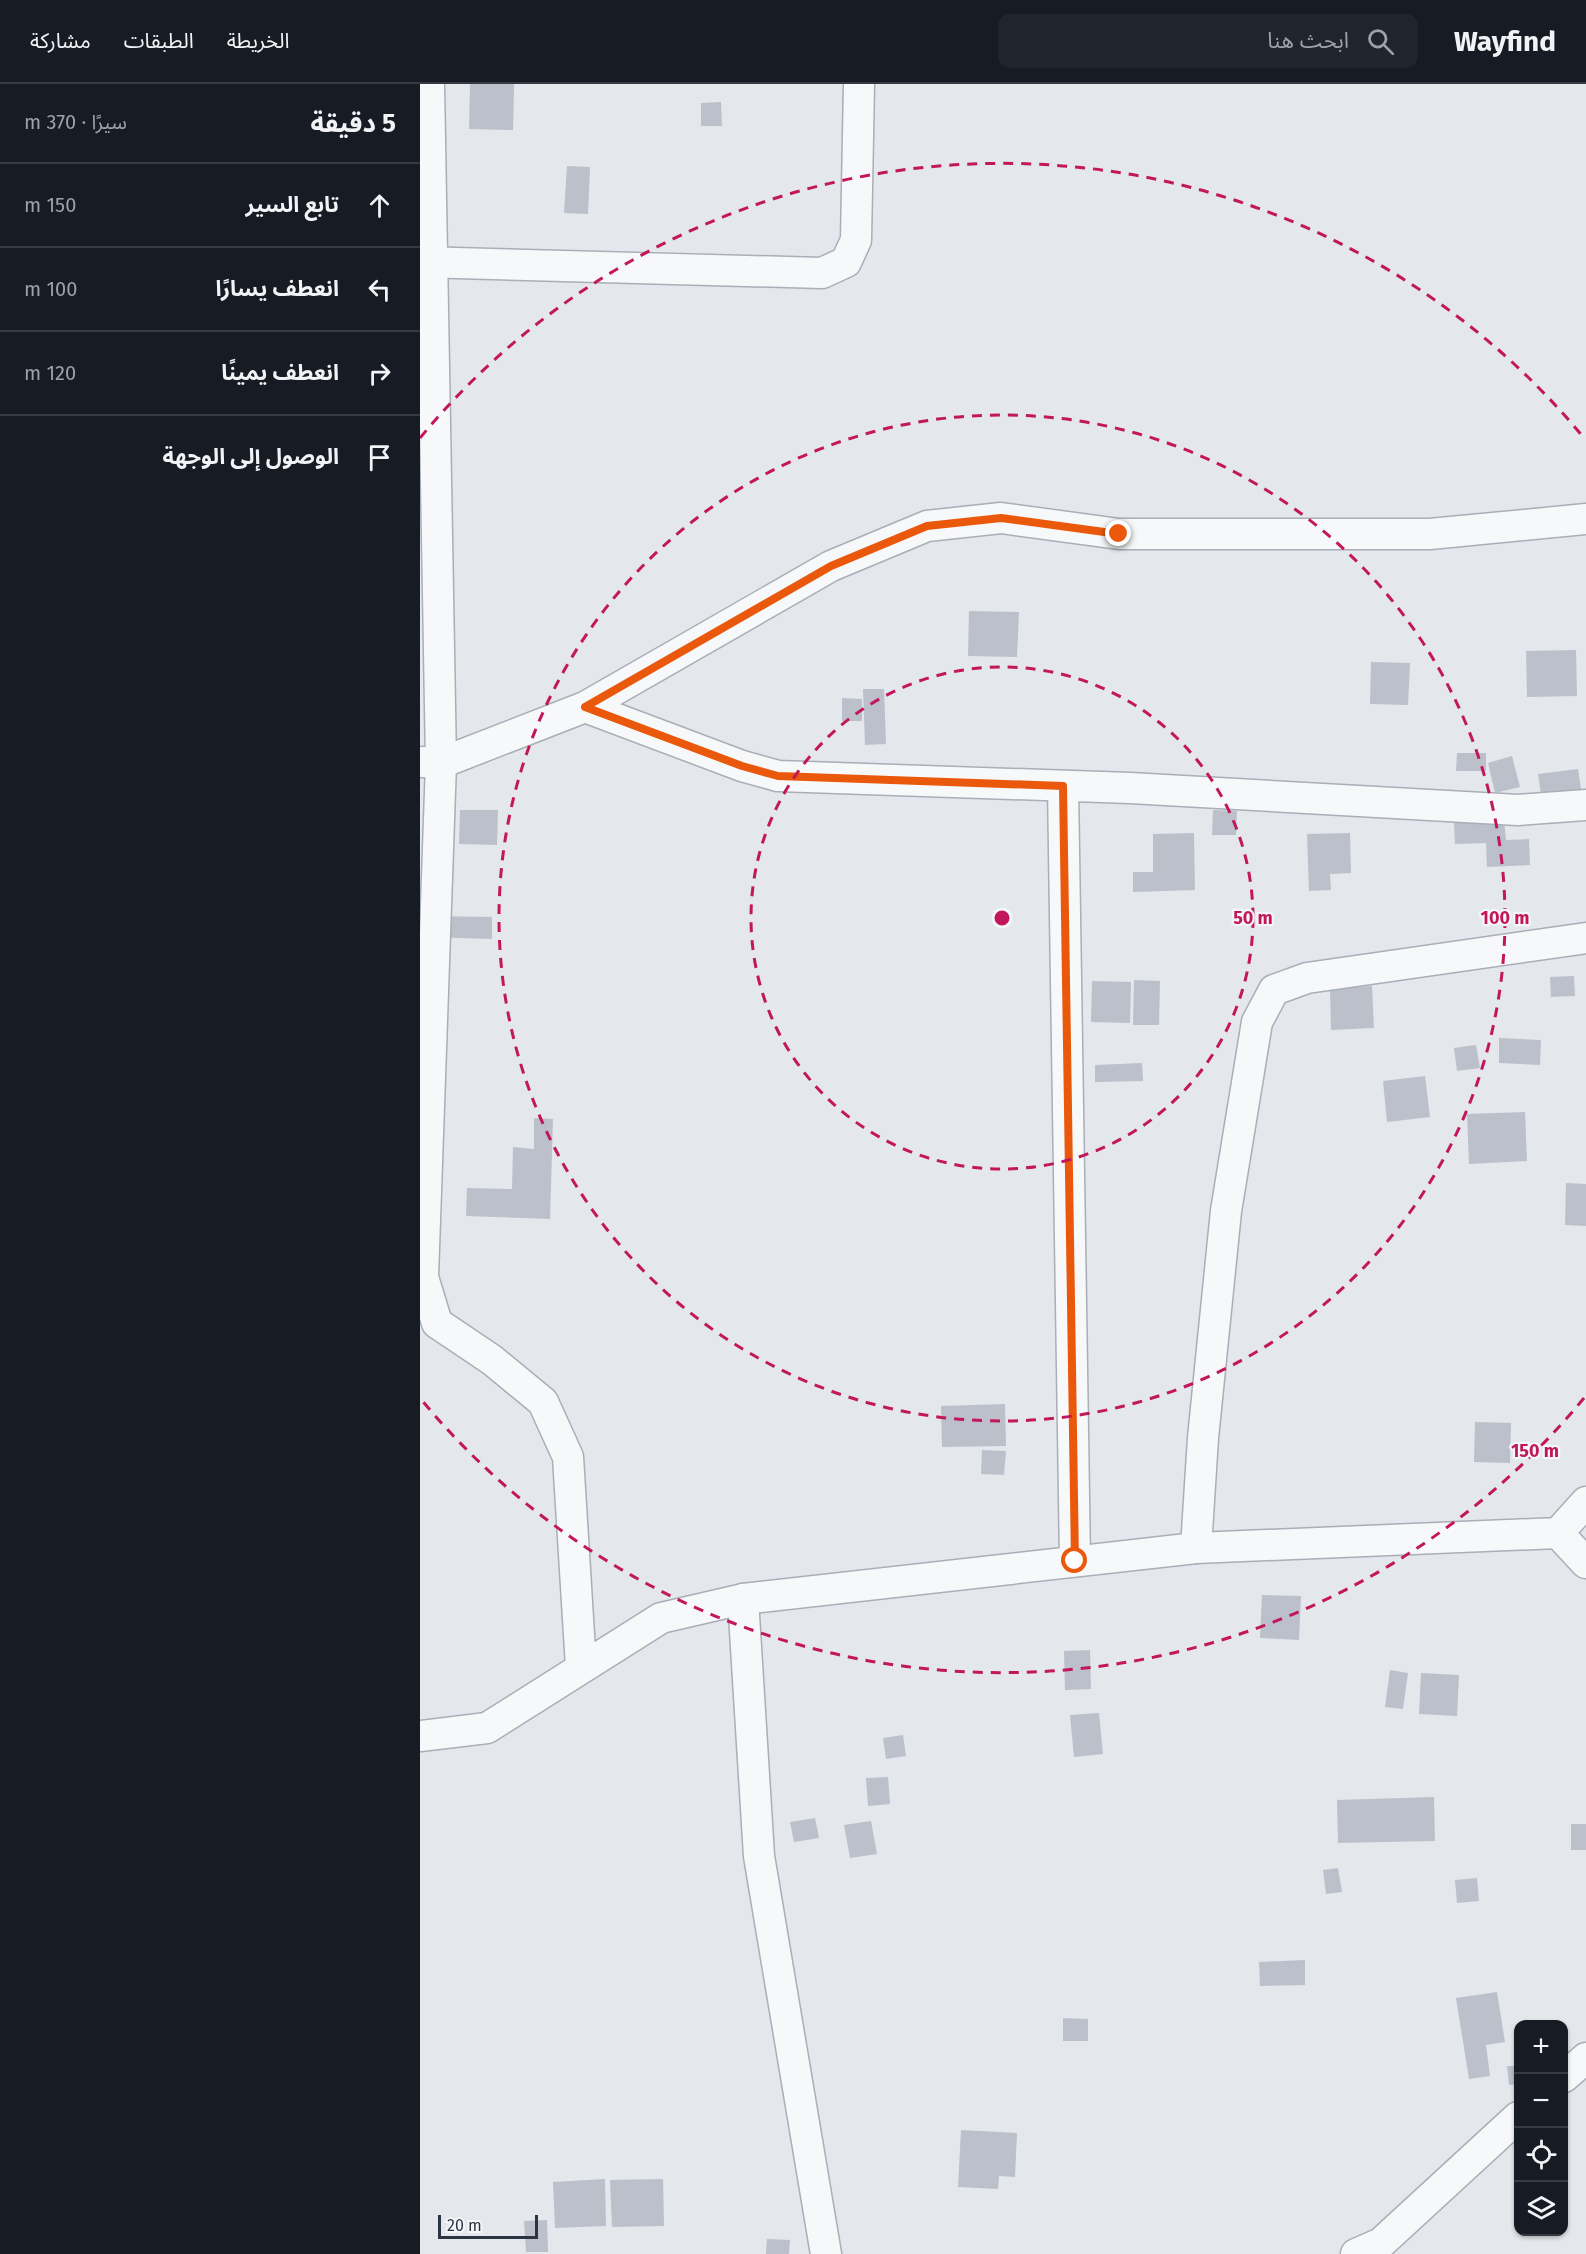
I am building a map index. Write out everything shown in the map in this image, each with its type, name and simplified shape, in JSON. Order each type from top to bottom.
[{"type":"street","points":[[429,84],[425,262],[430,762],[423,1276],[436,1323],[492,1360],[543,1402],[568,1457],[580,1667]]},
{"type":"street","points":[[425,262],[822,273],[846,262],[856,240],[859,84]]},
{"type":"street","points":[[430,762],[585,707],[831,566],[927,526],[1001,518],[1119,534],[1430,534],[1586,519]]},
{"type":"street","points":[[585,707],[742,766],[778,776],[1063,786],[1518,810],[1586,805]]},
{"type":"street","points":[[1063,786],[1075,1561]]},
{"type":"street","points":[[1197,1548],[1203,1438],[1226,1211],[1257,1022],[1274,990],[1307,978],[1586,938]]},
{"type":"street","points":[[420,1736],[487,1728],[580,1667],[661,1618],[743,1599],[1197,1548],[1558,1533],[1586,1502]]},
{"type":"street","points":[[1558,1533],[1586,1563]]},
{"type":"street","points":[[743,1599],[759,1856],[826,2254]]},
{"type":"street","points":[[1567,2074],[1586,2058]]},
{"type":"street","points":[[1568,2088],[1586,2087]]},
{"type":"street","points":[[1356,2254],[1381,2243],[1514,2121]]},
{"type":"building","points":[[470,84],[514,84],[513,130],[469,129]]},
{"type":"building","points":[[721,102],[722,126],[701,126],[701,103]]},
{"type":"building","points":[[567,166],[590,167],[588,214],[564,213]]},
{"type":"building","points":[[969,611],[1019,612],[1017,657],[968,656]]},
{"type":"building","points":[[1576,650],[1577,696],[1527,697],[1526,651]]},
{"type":"building","points":[[1371,662],[1410,663],[1408,705],[1370,704]]},
{"type":"building","points":[[863,689],[884,689],[886,744],[865,745]]},
{"type":"building","points":[[842,698],[862,699],[862,721],[842,721]]},
{"type":"building","points":[[1457,753],[1486,753],[1486,771],[1456,771]]},
{"type":"building","points":[[1512,756],[1520,787],[1495,793],[1488,763]]},
{"type":"building","points":[[1578,769],[1581,789],[1541,794],[1538,774]]},
{"type":"building","points":[[460,810],[498,810],[497,845],[459,844]]},
{"type":"building","points":[[1213,810],[1237,811],[1236,835],[1212,835]]},
{"type":"building","points":[[1504,820],[1506,840],[1529,839],[1530,865],[1487,867],[1486,843],[1455,844],[1454,823]]},
{"type":"building","points":[[1194,833],[1195,890],[1133,892],[1133,872],[1153,872],[1153,834]]},
{"type":"building","points":[[1350,833],[1351,873],[1330,874],[1331,890],[1309,891],[1307,834]]},
{"type":"building","points":[[428,916],[492,917],[492,939],[428,937]]},
{"type":"building","points":[[1574,976],[1575,996],[1551,997],[1550,977]]},
{"type":"building","points":[[1134,980],[1160,981],[1159,1025],[1133,1025]]},
{"type":"building","points":[[1092,981],[1131,982],[1130,1023],[1091,1022]]},
{"type":"building","points":[[1372,986],[1374,1028],[1331,1030],[1330,988]]},
{"type":"building","points":[[1499,1038],[1541,1040],[1540,1065],[1499,1063]]},
{"type":"building","points":[[1476,1045],[1480,1068],[1457,1071],[1454,1048]]},
{"type":"building","points":[[1142,1063],[1143,1081],[1095,1082],[1095,1065]]},
{"type":"building","points":[[1425,1076],[1430,1117],[1387,1122],[1383,1081]]},
{"type":"building","points":[[1525,1112],[1527,1161],[1469,1164],[1467,1114]]},
{"type":"building","points":[[534,1118],[553,1119],[550,1219],[466,1216],[467,1188],[512,1189],[513,1147],[534,1149]]},
{"type":"building","points":[[1566,1183],[1586,1184],[1586,1226],[1565,1225]]},
{"type":"building","points":[[1005,1404],[1006,1446],[942,1447],[941,1406]]},
{"type":"building","points":[[1475,1422],[1511,1423],[1510,1463],[1474,1462]]},
{"type":"building","points":[[982,1450],[1006,1451],[1004,1475],[981,1474]]},
{"type":"building","points":[[1262,1595],[1301,1596],[1299,1640],[1260,1638]]},
{"type":"building","points":[[1090,1650],[1091,1689],[1065,1690],[1064,1651]]},
{"type":"building","points":[[1390,1670],[1408,1673],[1403,1709],[1385,1707]]},
{"type":"building","points":[[1421,1673],[1459,1675],[1457,1716],[1419,1714]]},
{"type":"building","points":[[1099,1713],[1103,1754],[1074,1757],[1070,1715]]},
{"type":"building","points":[[903,1735],[906,1756],[886,1759],[883,1738]]},
{"type":"building","points":[[888,1777],[890,1804],[868,1806],[866,1778]]},
{"type":"building","points":[[1434,1797],[1435,1841],[1338,1843],[1337,1800]]},
{"type":"building","points":[[815,1818],[819,1838],[794,1842],[790,1822]]},
{"type":"building","points":[[871,1821],[877,1854],[850,1858],[844,1825]]},
{"type":"building","points":[[1571,1824],[1586,1824],[1586,1850],[1571,1850]]},
{"type":"building","points":[[1338,1868],[1342,1892],[1326,1894],[1323,1870]]},
{"type":"building","points":[[1477,1878],[1479,1901],[1457,1903],[1455,1880]]},
{"type":"building","points":[[1305,1960],[1305,1985],[1260,1986],[1259,1962]]},
{"type":"building","points":[[1497,1992],[1505,2042],[1486,2045],[1490,2076],[1469,2079],[1456,1998]]},
{"type":"building","points":[[1063,2018],[1088,2019],[1088,2041],[1063,2041]]},
{"type":"building","points":[[1507,2066],[1514,2066],[1514,2084],[1509,2085]]},
{"type":"building","points":[[961,2130],[1017,2133],[1015,2177],[999,2176],[998,2189],[958,2187]]},
{"type":"building","points":[[605,2179],[606,2226],[555,2228],[553,2182]]},
{"type":"building","points":[[663,2179],[664,2226],[612,2227],[610,2180]]},
{"type":"building","points":[[547,2220],[548,2252],[526,2252],[524,2221]]},
{"type":"building","points":[[767,2239],[790,2240],[789,2254],[766,2254]]},
{"type":"route","points":[[1075,1561],[1063,786],[778,776],[742,766],[585,707],[831,566],[927,526],[1001,518],[1119,534]]}]
